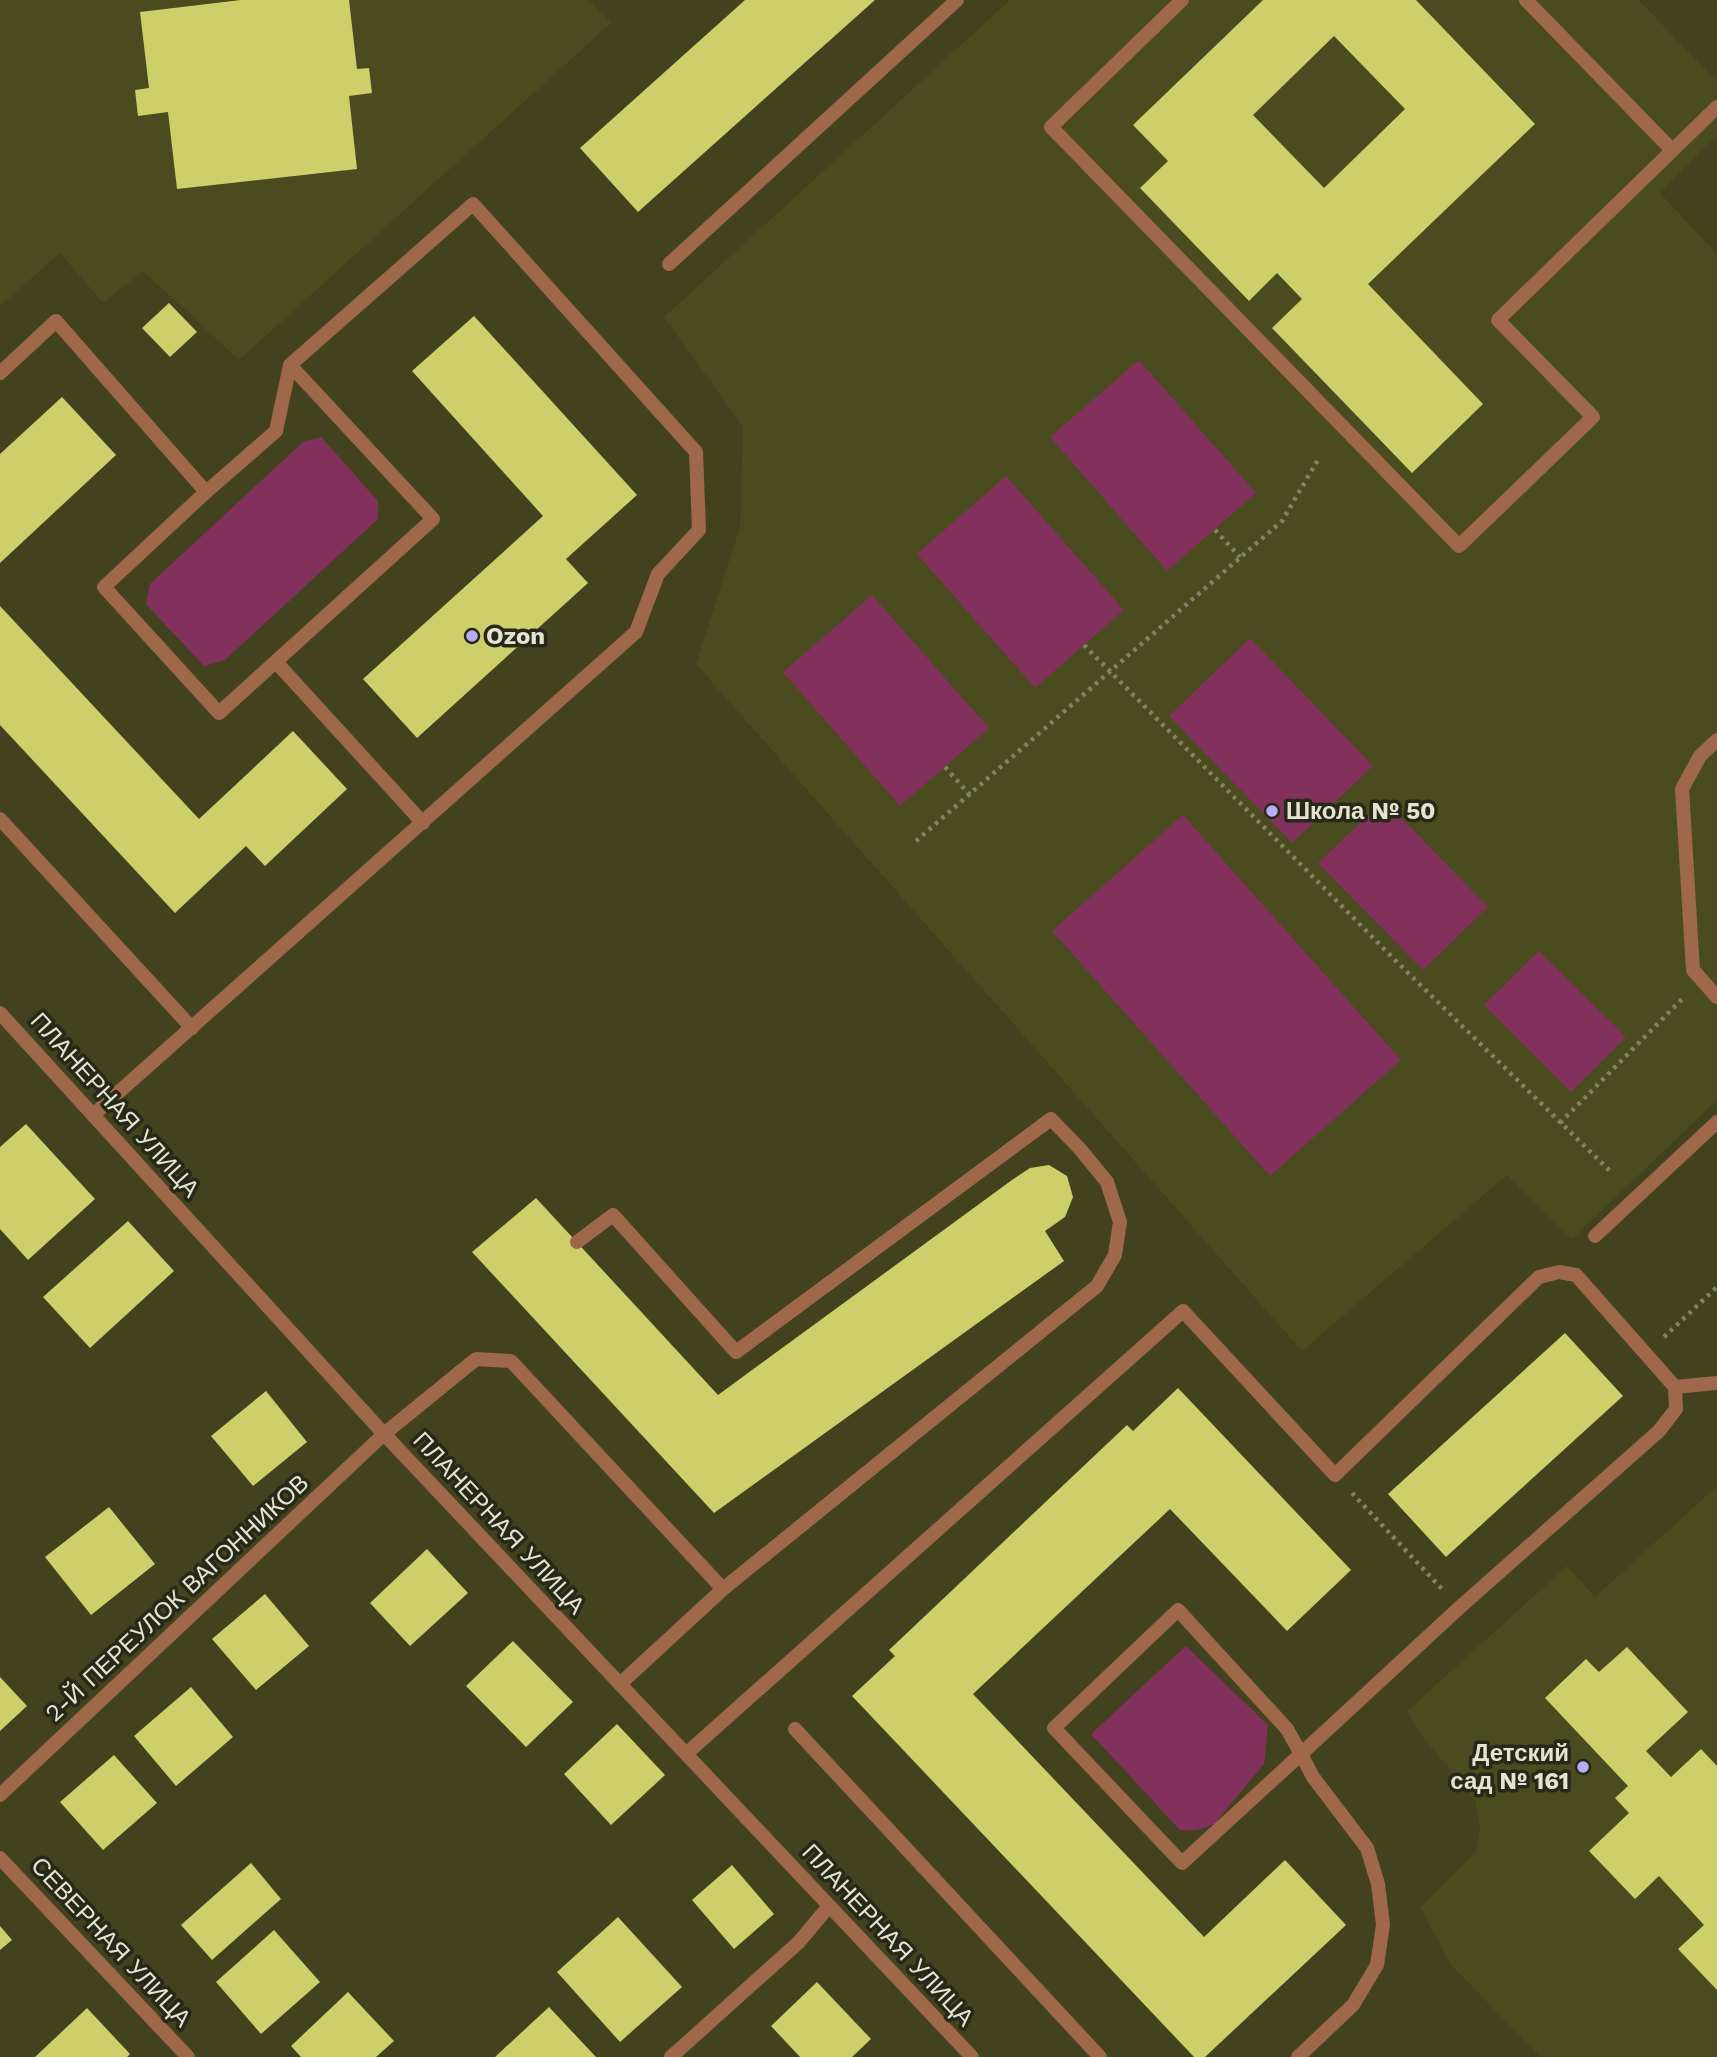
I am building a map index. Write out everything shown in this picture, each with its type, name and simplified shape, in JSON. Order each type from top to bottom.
[{"type":"street","points":[[669,264],[957,0]]},
{"type":"street","points":[[1182,0],[1051,127],[1459,546],[1593,417],[1498,320],[1717,107]]},
{"type":"street","points":[[1526,0],[1672,150]]},
{"type":"street","points":[[93,1115],[636,632],[658,574],[699,530],[696,452],[473,204],[290,365],[276,431],[104,587],[219,713],[433,519],[290,365]]},
{"type":"street","points":[[0,373],[55,321],[206,492]]},
{"type":"street","points":[[276,662],[423,823]]},
{"type":"street","points":[[1717,740],[1700,756],[1682,789],[1693,970],[1717,997]]},
{"type":"street","points":[[0,819],[192,1028]]},
{"type":"street","name":"ПЛАНЕРНАЯ УЛИЦА","points":[[0,1013],[384,1434],[972,2057]]},
{"type":"street","points":[[577,1242],[613,1215],[736,1352],[1051,1119],[1107,1182],[1120,1222],[1115,1255],[1097,1286],[723,1589],[620,1684]]},
{"type":"street","points":[[1595,1236],[1717,1122]]},
{"type":"street","points":[[686,1754],[1183,1311],[1335,1475],[1539,1277],[1559,1272],[1576,1275],[1675,1387],[1676,1409],[1659,1432],[1459,1608],[1301,1754],[1182,1863],[1054,1728],[1178,1610],[1287,1729],[1301,1754],[1313,1777],[1367,1848],[1378,1884],[1383,1925],[1377,1965],[1353,2005],[1298,2057]]},
{"type":"street","name":"2-Й ПЕРЕУЛОК ВАГОННИКОВ","points":[[0,1795],[384,1434],[476,1359],[511,1361],[723,1589]]},
{"type":"street","points":[[1675,1387],[1717,1382]]},
{"type":"street","points":[[795,1729],[1100,2057]]},
{"type":"street","name":"СЕВЕРНАЯ УЛИЦА","points":[[0,1858],[188,2057]]},
{"type":"street","points":[[671,2057],[799,1942],[829,1906]]},
{"type":"path","points":[[916,841],[1282,521],[1319,458]]},
{"type":"path","points":[[1215,530],[1240,557]]},
{"type":"path","points":[[1084,645],[1387,953],[1611,1172]]},
{"type":"path","points":[[945,766],[970,795]]},
{"type":"path","points":[[1560,1123],[1702,979]]},
{"type":"path","points":[[1646,1354],[1717,1287]]},
{"type":"path","points":[[1335,1475],[1459,1608]]},
{"type":"shaded area","points":[[0,0],[589,0],[611,23],[239,360],[143,271],[103,303],[60,253],[0,306]]},
{"type":"shaded area","name":"Школа № 50","points":[[1010,0],[1639,0],[1717,82],[1717,134],[1660,193],[1717,254],[1717,1100],[1572,1239],[1507,1175],[1302,1351],[696,664],[740,527],[743,427],[664,317]]},
{"type":"shaded area","points":[[1139,360],[1256,493],[1167,571],[1050,437]]},
{"type":"shaded area","points":[[321,437],[378,501],[378,519],[225,660],[204,666],[146,604],[150,584],[303,442]]},
{"type":"shaded area","points":[[1006,476],[1124,610],[1035,688],[917,554]]},
{"type":"shaded area","points":[[872,595],[989,728],[900,806],[783,672]]},
{"type":"shaded area","points":[[1250,638],[1373,766],[1292,843],[1169,716]]},
{"type":"shaded area","points":[[1384,800],[1488,907],[1423,970],[1318,863]]},
{"type":"shaded area","points":[[1183,815],[1401,1060],[1270,1176],[1052,931]]},
{"type":"shaded area","points":[[1539,951],[1626,1037],[1571,1092],[1484,1005]]},
{"type":"shaded area","name":"Детский сад № 161","points":[[1717,1486],[1717,2057],[1541,2057],[1451,1965],[1420,1908],[1476,1851],[1480,1826],[1475,1801],[1421,1734],[1407,1711],[1567,1566],[1595,1597]]},
{"type":"shaded area","points":[[1186,1646],[1268,1725],[1264,1764],[1214,1824],[1201,1829],[1180,1830],[1091,1734]]},
{"type":"building","points":[[241,0],[349,0],[357,69],[369,68],[372,93],[349,96],[357,169],[177,189],[168,112],[138,116],[135,90],[149,88],[140,12]]},
{"type":"building","points":[[745,0],[875,0],[638,212],[580,148]]},
{"type":"building","points":[[1263,0],[1416,0],[1535,124],[1368,284],[1483,404],[1412,473],[1272,328],[1302,299],[1277,273],[1249,301],[1140,188],[1168,161],[1133,125]],"holes":[[[1334,36],[1405,109],[1324,188],[1253,115]]]},
{"type":"building","points":[[169,303],[197,332],[170,357],[142,328]]},
{"type":"building","points":[[474,316],[637,495],[566,559],[588,583],[417,738],[363,679],[543,516],[412,371]]},
{"type":"building","points":[[62,397],[116,455],[0,563],[0,454]]},
{"type":"building","points":[[0,606],[199,819],[293,731],[347,789],[265,866],[246,846],[175,913],[0,725]]},
{"type":"building","points":[[26,1124],[95,1199],[28,1260],[0,1229],[0,1147]]},
{"type":"building","points":[[1049,1165],[1067,1176],[1073,1197],[1065,1217],[1045,1231],[1064,1261],[714,1513],[472,1252],[536,1198],[718,1395],[1012,1180],[1030,1168]]},
{"type":"building","points":[[128,1221],[174,1271],[90,1348],[43,1297]]},
{"type":"building","points":[[1565,1333],[1623,1396],[1446,1557],[1388,1494]]},
{"type":"building","points":[[1178,1388],[1351,1570],[1287,1631],[1170,1509],[973,1694],[1204,1937],[1285,1860],[1346,1925],[1205,2057],[1194,2057],[852,1696],[895,1656],[889,1650],[1127,1425],[1133,1431]]},
{"type":"building","points":[[266,1391],[307,1442],[253,1486],[211,1436]]},
{"type":"building","points":[[109,1507],[155,1564],[91,1615],[45,1557]]},
{"type":"building","points":[[427,1549],[468,1593],[410,1646],[370,1603]]},
{"type":"building","points":[[265,1594],[309,1646],[256,1690],[212,1639]]},
{"type":"building","points":[[513,1641],[573,1702],[526,1747],[466,1686]]},
{"type":"building","points":[[1627,1647],[1688,1712],[1646,1751],[1671,1777],[1701,1749],[1717,1766],[1717,1990],[1678,1949],[1704,1925],[1659,1876],[1635,1899],[1589,1851],[1629,1813],[1615,1798],[1628,1786],[1545,1698],[1586,1659],[1599,1672]]},
{"type":"building","points":[[0,1677],[27,1706],[0,1731]]},
{"type":"building","points":[[191,1687],[233,1737],[176,1786],[134,1736]]},
{"type":"building","points":[[617,1724],[665,1775],[611,1825],[564,1774]]},
{"type":"building","points":[[114,1755],[157,1803],[103,1850],[60,1802]]},
{"type":"building","points":[[251,1863],[281,1899],[212,1960],[181,1925]]},
{"type":"building","points":[[732,1865],[774,1914],[734,1949],[692,1900]]},
{"type":"building","points":[[618,1917],[682,1987],[620,2042],[557,1972]]},
{"type":"building","points":[[0,1926],[12,1940],[0,1950]]},
{"type":"building","points":[[274,1930],[320,1982],[261,2034],[216,1982]]},
{"type":"building","points":[[817,1982],[871,2039],[852,2057],[800,2057],[771,2026]]},
{"type":"building","points":[[348,1992],[394,2041],[376,2057],[301,2057],[291,2046]]},
{"type":"building","points":[[549,2007],[596,2057],[495,2057]]},
{"type":"building","points":[[87,2008],[130,2054],[127,2057],[35,2057]]},
{"type":"place","name":"Ozon","points":[[472,636]]},
{"type":"place","name":"Школа № 50","points":[[1272,811]]},
{"type":"place","name":"Детский сад № 161","points":[[1583,1767]]}]
